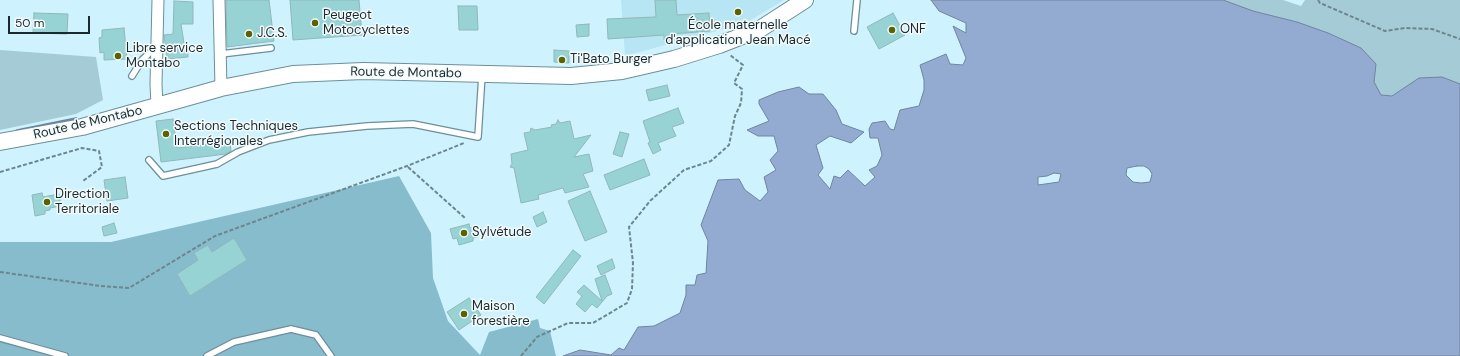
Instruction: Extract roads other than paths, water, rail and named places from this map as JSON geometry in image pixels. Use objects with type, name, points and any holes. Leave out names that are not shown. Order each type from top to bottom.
[{"type":"main road","name":"Route de Montabo","points":[[0,142],[82,127],[222,88],[294,74],[363,71],[571,76],[622,71],[674,60],[719,45],[760,29],[804,0]]},
{"type":"street","points":[[157,106],[158,0]]},
{"type":"street","points":[[219,0],[222,88]]},
{"type":"lane","points":[[854,31],[857,0]]},
{"type":"lane","points":[[132,76],[142,60],[157,46]]},
{"type":"lane","points":[[221,54],[271,48]]},
{"type":"lane","points":[[149,160],[162,176],[217,164],[238,152],[269,140],[308,132],[367,126],[413,124],[478,137],[482,74]]},
{"type":"lane","points":[[207,356],[234,342],[291,329],[316,335],[331,356]]},
{"type":"lane","points":[[0,338],[65,356]]},
{"type":"waterway","points":[[17,131],[76,119]]},
{"type":"place","name":"École maternelle d'application Jean Macé","points":[[738,12]]},
{"type":"place","name":"Peugeot Motocyclettes","points":[[315,23]]},
{"type":"place","name":"ONF","points":[[892,30]]},
{"type":"place","name":"J.C.S.","points":[[249,34]]},
{"type":"place","name":"Libre service Montabo","points":[[118,56]]},
{"type":"place","name":"Ti'Bato Burger","points":[[562,60]]},
{"type":"place","name":"Sections Techniques Interrégionales","points":[[166,134]]},
{"type":"place","name":"Direction Territoriale","points":[[47,202]]},
{"type":"place","name":"Sylvétude","points":[[464,233]]},
{"type":"place","name":"Maison forestière","points":[[464,314]]}]
